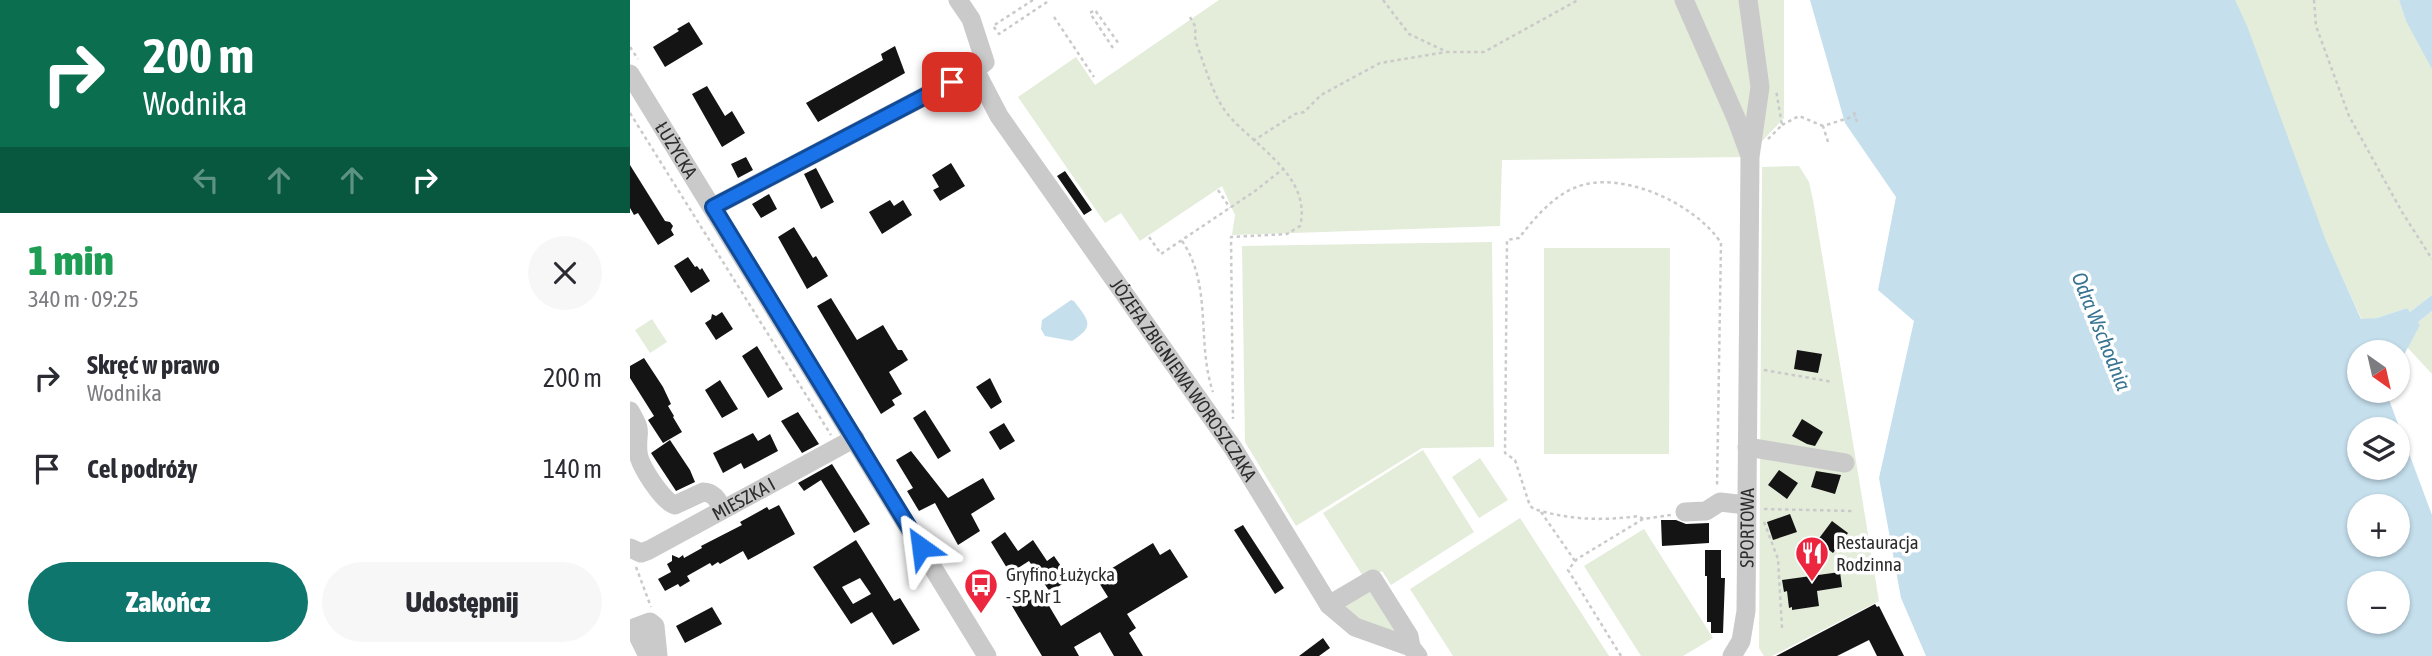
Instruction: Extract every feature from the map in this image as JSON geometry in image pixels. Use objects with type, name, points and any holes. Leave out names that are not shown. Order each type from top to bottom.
[{"type":"street","points":[[713,207],[975,71],[985,62],[971,19],[957,0]]},
{"type":"street","points":[[1684,0],[1736,118],[1750,157]]},
{"type":"street","points":[[1748,0],[1760,87],[1750,157]]},
{"type":"street","name":"JÓZEFA ZBIGNIEWA WOROSZCZAKA","points":[[975,71],[998,114],[1233,447],[1329,605],[1355,626],[1419,651]]},
{"type":"street","name":"ŁUŻYCKA","points":[[630,74],[713,207],[847,443],[987,656]]},
{"type":"street","name":"SPORTOWA","points":[[1732,656],[1741,641],[1746,611],[1750,157]]},
{"type":"street","points":[[630,411],[641,433],[638,454],[664,498],[675,505],[708,492],[723,509]]},
{"type":"street","name":"MIESZKA I","points":[[636,554],[649,550],[847,443]]},
{"type":"street","points":[[1747,447],[1845,463]]},
{"type":"street","points":[[1685,512],[1706,511],[1720,502],[1746,505]]},
{"type":"street","points":[[1329,605],[1373,579],[1419,651]]},
{"type":"street","points":[[648,656],[634,628],[652,623],[656,632],[658,656]]},
{"type":"path","points":[[1033,0],[993,26],[999,34],[1050,0]]},
{"type":"path","points":[[1383,0],[1409,34],[1447,52]]},
{"type":"path","points":[[1253,141],[1295,114],[1304,112],[1321,95],[1380,63],[1447,52],[1484,52],[1578,0]]},
{"type":"path","points":[[2314,0],[2320,37],[2349,116],[2402,212],[2432,259]]},
{"type":"path","points":[[1114,48],[1090,13],[1095,10],[1119,44]]},
{"type":"path","points":[[1190,17],[1196,27],[1194,36],[1219,102],[1230,118],[1283,169],[1299,192],[1303,208],[1300,226],[1287,234],[1231,237],[1233,447]]},
{"type":"path","points":[[1054,18],[1094,77]]},
{"type":"path","points":[[630,113],[847,443]]},
{"type":"path","points":[[1783,125],[1799,116],[1823,126],[1855,114],[1857,121]]},
{"type":"path","points":[[1823,126],[1828,142]]},
{"type":"path","points":[[1149,237],[1161,254],[1283,169]]},
{"type":"path","points":[[1643,519],[1639,516],[1583,519],[1541,511],[1530,506],[1515,460],[1506,453],[1507,240],[1519,239],[1531,223],[1558,198],[1574,188],[1594,182],[1637,186],[1662,194],[1714,231],[1721,243],[1717,504]]},
{"type":"path","points":[[1218,190],[1230,208]]},
{"type":"path","points":[[1182,241],[1199,274],[1207,373],[1216,398]]},
{"type":"path","points":[[1762,369],[1833,382]]},
{"type":"path","points":[[1782,628],[1778,559],[1764,522],[1764,508],[1852,512]]},
{"type":"path","points":[[1541,511],[1575,561]]},
{"type":"path","points":[[1621,656],[1568,570],[1575,561],[1643,519],[1685,512]]},
{"type":"path","points":[[636,554],[635,565],[654,615],[652,623]]},
{"type":"green space","points":[[1219,0],[1784,0],[1784,118],[1747,157],[1502,160],[1500,226],[1232,235],[1235,215],[1222,186],[1140,241],[1121,213],[1105,223],[1018,97],[1076,57],[1095,85]]},
{"type":"green space","points":[[2214,0],[2399,0],[2406,21],[2432,23],[2432,295],[2410,312],[2407,308],[2362,320]]},
{"type":"green space","points":[[1799,166],[1809,182],[1813,200],[1879,601],[1772,656],[1764,656],[1759,648],[1762,167]]},
{"type":"green space","points":[[1492,242],[1494,447],[1422,448],[1296,526],[1245,442],[1242,246]]},
{"type":"green space","points":[[1544,248],[1670,248],[1669,454],[1544,454]]},
{"type":"green space","points":[[2432,311],[2432,374],[2410,350],[2410,340],[2418,322]]},
{"type":"green space","points":[[652,319],[667,342],[650,353],[635,330]]},
{"type":"green space","points":[[1423,450],[1474,532],[1391,585],[1382,571],[1366,581],[1323,513]]},
{"type":"green space","points":[[1480,458],[1508,500],[1479,518],[1452,477]]},
{"type":"green space","points":[[1520,518],[1609,656],[1453,656],[1410,589]]},
{"type":"green space","points":[[1644,529],[1713,638],[1683,656],[1641,656],[1584,566]]},
{"type":"green space","points":[[1373,579],[1411,647],[1329,605]]},
{"type":"water","name":"Odra Wschodnia","points":[[1810,0],[2235,0],[2326,241],[2361,319],[2377,318],[2407,308],[2410,312],[2432,295],[2432,311],[2418,322],[2420,325],[2410,344],[2410,340],[2347,340],[2347,403],[2390,403],[2395,417],[2347,417],[2347,480],[2410,480],[2410,456],[2432,515],[2432,656],[1926,656],[1901,598],[1879,478],[1914,321],[1878,290],[1896,197],[1845,123]]},
{"type":"water","points":[[2399,0],[2432,0],[2432,69],[2406,21]]},
{"type":"water","points":[[1071,300],[1086,318],[1087,327],[1072,341],[1045,336],[1041,329],[1042,320]]},
{"type":"building","points":[[689,22],[703,44],[665,67],[653,47]]},
{"type":"building","points":[[895,46],[905,73],[818,122],[806,103],[883,60],[881,54]]},
{"type":"building","points":[[707,86],[725,116],[732,111],[745,133],[722,147],[692,94]]},
{"type":"building","points":[[746,157],[753,170],[738,178],[731,164]]},
{"type":"building","points":[[951,163],[965,186],[940,201],[933,190],[939,187],[932,175]]},
{"type":"building","points":[[630,165],[665,221],[673,226],[671,230],[674,235],[658,245],[638,213],[634,215],[630,208]]},
{"type":"building","points":[[816,168],[834,202],[821,209],[804,174]]},
{"type":"building","points":[[1065,171],[1092,210],[1084,215],[1057,176]]},
{"type":"building","points":[[769,194],[777,209],[761,218],[752,204]]},
{"type":"building","points":[[890,200],[894,206],[903,200],[912,215],[882,234],[869,212]]},
{"type":"building","points":[[794,227],[828,276],[807,289],[778,237]]},
{"type":"building","points":[[688,257],[695,267],[700,270],[702,268],[710,281],[691,293],[674,266]]},
{"type":"building","points":[[831,298],[857,340],[883,325],[898,350],[902,350],[908,360],[889,372],[902,394],[892,400],[895,405],[881,414],[817,306]]},
{"type":"building","points":[[722,312],[733,329],[716,340],[705,323],[711,319],[712,314],[716,316]]},
{"type":"building","points":[[757,346],[783,389],[768,398],[742,356]]},
{"type":"building","points":[[1797,350],[1822,354],[1818,373],[1794,369]]},
{"type":"building","points":[[644,358],[663,387],[671,404],[668,406],[682,432],[663,443],[648,420],[654,416],[630,378],[630,366]]},
{"type":"building","points":[[990,378],[1002,402],[991,409],[976,387]]},
{"type":"building","points":[[720,380],[738,409],[722,418],[705,390]]},
{"type":"building","points":[[925,410],[951,451],[938,459],[913,418]]},
{"type":"building","points":[[798,412],[819,444],[802,453],[781,421]]},
{"type":"building","points":[[1802,419],[1823,432],[1815,446],[1792,436]]},
{"type":"building","points":[[1004,423],[1015,441],[1000,450],[989,432]]},
{"type":"building","points":[[753,433],[758,441],[770,434],[778,451],[744,469],[741,463],[723,473],[713,453]]},
{"type":"building","points":[[670,440],[695,482],[676,491],[651,453]]},
{"type":"building","points":[[911,451],[948,498],[983,478],[995,499],[971,514],[980,531],[958,545],[935,503],[919,511],[907,491],[913,488],[896,460]]},
{"type":"building","points":[[832,464],[870,524],[854,533],[821,480],[804,491],[798,483]]},
{"type":"building","points":[[1779,470],[1798,483],[1787,499],[1768,485]]},
{"type":"building","points":[[1816,471],[1841,475],[1835,494],[1811,487]]},
{"type":"building","points":[[779,505],[795,534],[748,560],[743,551],[720,564],[718,562],[712,566],[710,563],[687,576],[690,581],[665,591],[658,579],[671,572],[667,564],[672,561],[672,555],[679,558],[683,555],[684,558],[742,525],[740,522],[767,507],[769,510]]},
{"type":"building","points":[[1790,514],[1797,532],[1773,540],[1767,522]]},
{"type":"building","points":[[1661,520],[1676,520],[1686,524],[1709,523],[1709,543],[1662,546]]},
{"type":"building","points":[[1832,521],[1848,533],[1833,553],[1817,541]]},
{"type":"building","points":[[1243,525],[1284,588],[1275,594],[1234,530]]},
{"type":"building","points":[[1005,532],[1018,551],[1033,540],[1047,561],[1054,556],[1070,579],[1050,592],[1029,561],[1010,573],[991,542]]},
{"type":"building","points":[[856,540],[894,601],[900,598],[920,630],[893,645],[872,612],[851,624],[813,567]],"holes":[[[860,578],[871,594],[853,604],[842,587]]]},
{"type":"building","points":[[1153,543],[1160,555],[1170,549],[1188,577],[1127,614],[1136,628],[1129,633],[1143,656],[1114,656],[1100,632],[1074,647],[1079,656],[1042,656],[1012,606],[1039,589],[1061,626],[1108,597],[1096,578]]},
{"type":"building","points":[[1705,550],[1721,550],[1721,578],[1725,578],[1723,633],[1711,633],[1711,622],[1707,622]]},
{"type":"building","points":[[1840,572],[1842,587],[1817,591],[1819,606],[1792,610],[1792,607],[1789,608],[1787,591],[1784,592],[1782,580]]},
{"type":"building","points":[[1875,604],[1879,606],[1904,656],[1877,656],[1869,640],[1837,656],[1776,656]]},
{"type":"building","points":[[712,607],[722,624],[685,643],[676,626]]},
{"type":"building","points":[[1323,638],[1330,648],[1319,656],[1299,656]]},
{"type":"place","name":"Restauracja Rodzinna","points":[[1812,583]]},
{"type":"place","name":"Gryfino Łużycka - SP Nr 1","points":[[981,615]]},
{"type":"route","points":[[921,547],[713,207],[952,82]]}]
